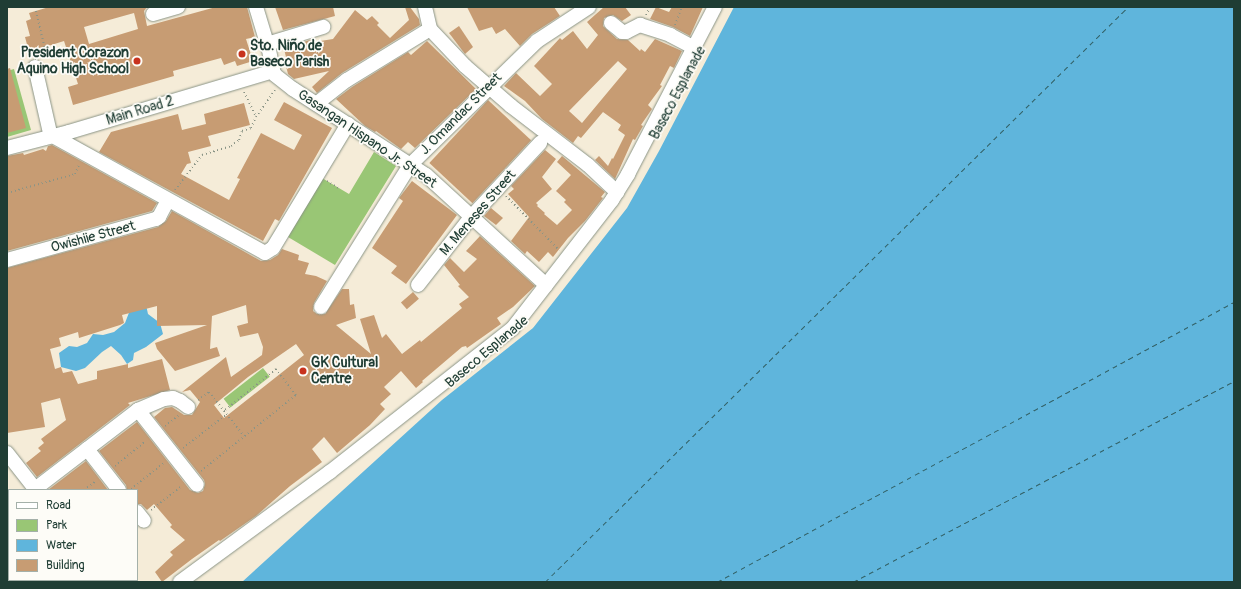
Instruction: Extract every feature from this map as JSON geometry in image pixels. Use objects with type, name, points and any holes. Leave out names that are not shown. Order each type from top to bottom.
[{"type":"street","points":[[153,14],[178,7]]},
{"type":"street","points":[[256,7],[277,76]]},
{"type":"street","points":[[425,7],[430,29],[465,66],[488,87],[588,165],[617,192]]},
{"type":"street","name":"J. Omandac Street","points":[[321,307],[410,165],[537,40],[589,7]]},
{"type":"street","points":[[180,582],[330,472],[512,329],[617,192],[634,164],[715,7]]},
{"type":"street","name":"Baseco Esplanade","points":[[193,582],[398,425],[522,326],[621,201],[724,7]]},
{"type":"street","points":[[611,23],[622,32],[626,32],[640,25],[670,35],[694,48]]},
{"type":"street","points":[[267,44],[323,27]]},
{"type":"street","points":[[316,104],[347,80],[430,29]]},
{"type":"street","points":[[35,67],[50,133],[53,136],[265,253],[269,252],[348,124]]},
{"type":"street","name":"Gasangan Hispano Jr. Street","points":[[277,76],[316,104],[426,175],[546,285]]},
{"type":"street","name":"Main Road 2","points":[[7,148],[69,132],[238,80],[277,76]]},
{"type":"street","name":"M. Meneses Street","points":[[418,285],[472,216],[540,143]]},
{"type":"street","name":"Owishiie Street","points":[[7,260],[156,220],[168,200]]},
{"type":"street","points":[[7,453],[35,489],[138,410],[164,399],[173,398],[188,407]]},
{"type":"street","points":[[138,410],[195,481]]},
{"type":"street","points":[[87,449],[118,489]]},
{"type":"path","points":[[35,7],[45,49]]},
{"type":"path","points":[[670,35],[682,7]]},
{"type":"path","points":[[168,200],[202,155],[231,146],[239,140],[242,131],[251,128],[277,76]]},
{"type":"path","points":[[238,80],[256,117]]},
{"type":"path","points":[[7,193],[75,174],[84,154]]},
{"type":"path","points":[[498,188],[565,257],[568,257]]},
{"type":"path","points":[[141,517],[195,481],[244,436],[296,396],[276,369],[224,411]]},
{"type":"path","points":[[210,392],[244,436]]},
{"type":"green space","points":[[14,69],[31,130],[7,137],[7,71]]},
{"type":"green space","points":[[374,152],[396,166],[335,265],[288,237],[322,178],[349,194]]},
{"type":"green space","points":[[263,368],[270,377],[230,407],[224,399]]},
{"type":"water","points":[[734,7],[1234,7],[1234,582],[242,582],[442,400],[533,328],[627,208],[659,151]]},
{"type":"water","points":[[146,305],[148,314],[160,323],[163,334],[146,347],[134,353],[133,360],[127,364],[121,355],[111,346],[102,352],[85,368],[76,371],[61,367],[59,353],[69,346],[77,347],[87,343],[93,334],[103,335],[114,332],[125,323],[130,310]]},
{"type":"building","name":"President Corazon Aquino High School","points":[[49,7],[147,7],[144,11],[147,26],[216,7],[247,7],[255,37],[246,39],[253,61],[237,66],[235,61],[224,65],[221,58],[173,71],[174,76],[73,105],[68,87],[78,84],[64,41],[29,52],[25,37],[30,36],[26,21],[31,19],[29,13]],"holes":[[[134,13],[138,29],[89,44],[84,27]]]},
{"type":"building","points":[[275,7],[333,7],[335,16],[283,30]]},
{"type":"building","points":[[405,7],[410,7],[419,19],[420,25],[342,73],[317,93],[312,87],[329,71],[294,79],[288,74],[286,66],[288,65],[284,49],[298,46],[297,44],[313,39],[314,42],[333,39],[355,10],[367,20],[372,16],[379,23],[377,25],[390,38],[409,20]]},
{"type":"building","points":[[467,7],[554,7],[560,16],[532,34],[520,46],[505,29],[496,34],[492,27],[479,31]]},
{"type":"building","points":[[604,7],[625,7],[631,15],[622,21],[613,15],[604,18],[603,26],[617,39],[628,40],[640,51],[641,49],[645,52],[655,39],[682,51],[674,68],[670,66],[660,85],[662,86],[648,105],[652,109],[641,125],[643,126],[635,140],[633,139],[615,179],[595,160],[599,156],[608,166],[625,135],[618,130],[621,125],[603,112],[581,138],[578,136],[573,143],[542,119],[525,101],[504,86],[516,73],[540,96],[552,84],[534,66],[560,38],[562,40],[573,31],[587,49],[598,35],[587,22]],"holes":[[[618,61],[627,69],[582,123],[569,111]]]},
{"type":"building","points":[[656,7],[669,12],[672,7],[703,7],[690,36],[673,27],[650,19]]},
{"type":"building","points":[[459,26],[473,47],[465,54],[449,33]]},
{"type":"building","points":[[427,41],[476,89],[415,148],[408,142],[401,149],[376,131],[375,132],[365,126],[336,99],[352,87],[408,52],[411,55]]},
{"type":"building","points":[[10,68],[26,128],[7,133],[7,69]]},
{"type":"building","points":[[488,100],[531,140],[472,203],[429,163]]},
{"type":"building","points":[[284,102],[332,128],[279,221],[275,219],[263,241],[99,152],[111,132],[178,114],[182,130],[206,124],[204,114],[244,103],[250,125],[208,136],[211,146],[188,152],[191,163],[187,164],[181,174],[229,200],[240,179],[237,178],[261,133],[294,150],[302,135],[274,120]]},
{"type":"building","points":[[52,145],[157,203],[152,211],[7,251],[7,156],[23,153],[24,155],[43,149],[46,151],[48,146]]},
{"type":"building","points":[[545,150],[556,159],[542,177],[552,189],[536,203],[538,205],[537,206],[545,213],[544,214],[557,225],[572,210],[564,202],[566,200],[556,191],[571,175],[557,162],[562,156],[605,192],[601,197],[603,198],[585,221],[568,238],[553,257],[548,252],[539,262],[527,251],[525,254],[511,241],[529,217],[508,194],[514,189],[511,186]]},
{"type":"building","points":[[412,181],[457,215],[406,284],[391,273],[397,266],[372,248],[403,201],[399,198]]},
{"type":"building","points":[[491,208],[503,218],[496,225],[484,216]]},
{"type":"building","points":[[172,211],[261,261],[270,260],[278,255],[282,249],[299,255],[298,260],[309,263],[305,274],[316,276],[327,281],[314,303],[313,311],[317,314],[325,314],[342,289],[349,289],[350,305],[354,304],[356,318],[336,325],[371,354],[360,319],[374,315],[382,338],[386,334],[402,354],[420,340],[421,342],[462,308],[459,304],[469,297],[458,286],[460,285],[444,265],[450,258],[464,272],[477,259],[466,251],[480,236],[535,286],[513,307],[497,318],[501,324],[467,348],[466,346],[462,347],[422,381],[423,382],[416,388],[401,371],[384,387],[391,394],[380,404],[385,409],[370,425],[337,453],[324,437],[312,449],[322,462],[290,486],[256,516],[220,541],[219,540],[162,582],[155,572],[173,555],[170,552],[185,540],[170,527],[172,525],[154,504],[147,510],[141,504],[138,504],[138,489],[127,489],[126,485],[99,451],[137,422],[190,490],[198,493],[203,491],[205,484],[204,480],[154,417],[165,408],[172,407],[184,415],[192,415],[200,402],[190,390],[182,392],[226,357],[231,377],[262,355],[263,347],[258,333],[240,337],[237,326],[248,323],[246,305],[212,316],[210,349],[217,347],[220,356],[175,371],[157,349],[155,343],[207,325],[157,326],[157,306],[122,315],[124,323],[120,325],[79,338],[78,332],[59,338],[61,346],[50,349],[55,369],[61,367],[63,373],[72,371],[78,384],[97,379],[97,371],[128,364],[128,368],[162,359],[170,390],[128,403],[130,405],[37,477],[26,463],[41,451],[38,448],[44,443],[41,439],[66,420],[60,398],[41,403],[45,427],[7,433],[7,268],[158,227],[166,221]],"holes":[[[296,344],[304,355],[224,418],[214,405],[248,377]]]},
{"type":"building","points":[[413,292],[419,299],[407,309],[401,302]]},
{"type":"building","points":[[86,461],[107,489],[49,489]]},
{"type":"ferry route","points":[[545,582],[1128,7]]},
{"type":"ferry route","points":[[717,582],[1234,302]]},
{"type":"ferry route","points":[[853,582],[1234,381]]},
{"type":"place","name":"Sto. Niño de Baseco Parish","points":[[242,54]]},
{"type":"place","name":"President Corazon Aquino High School","points":[[137,61]]},
{"type":"place","name":"GK Cultural Centre","points":[[303,371]]}]
